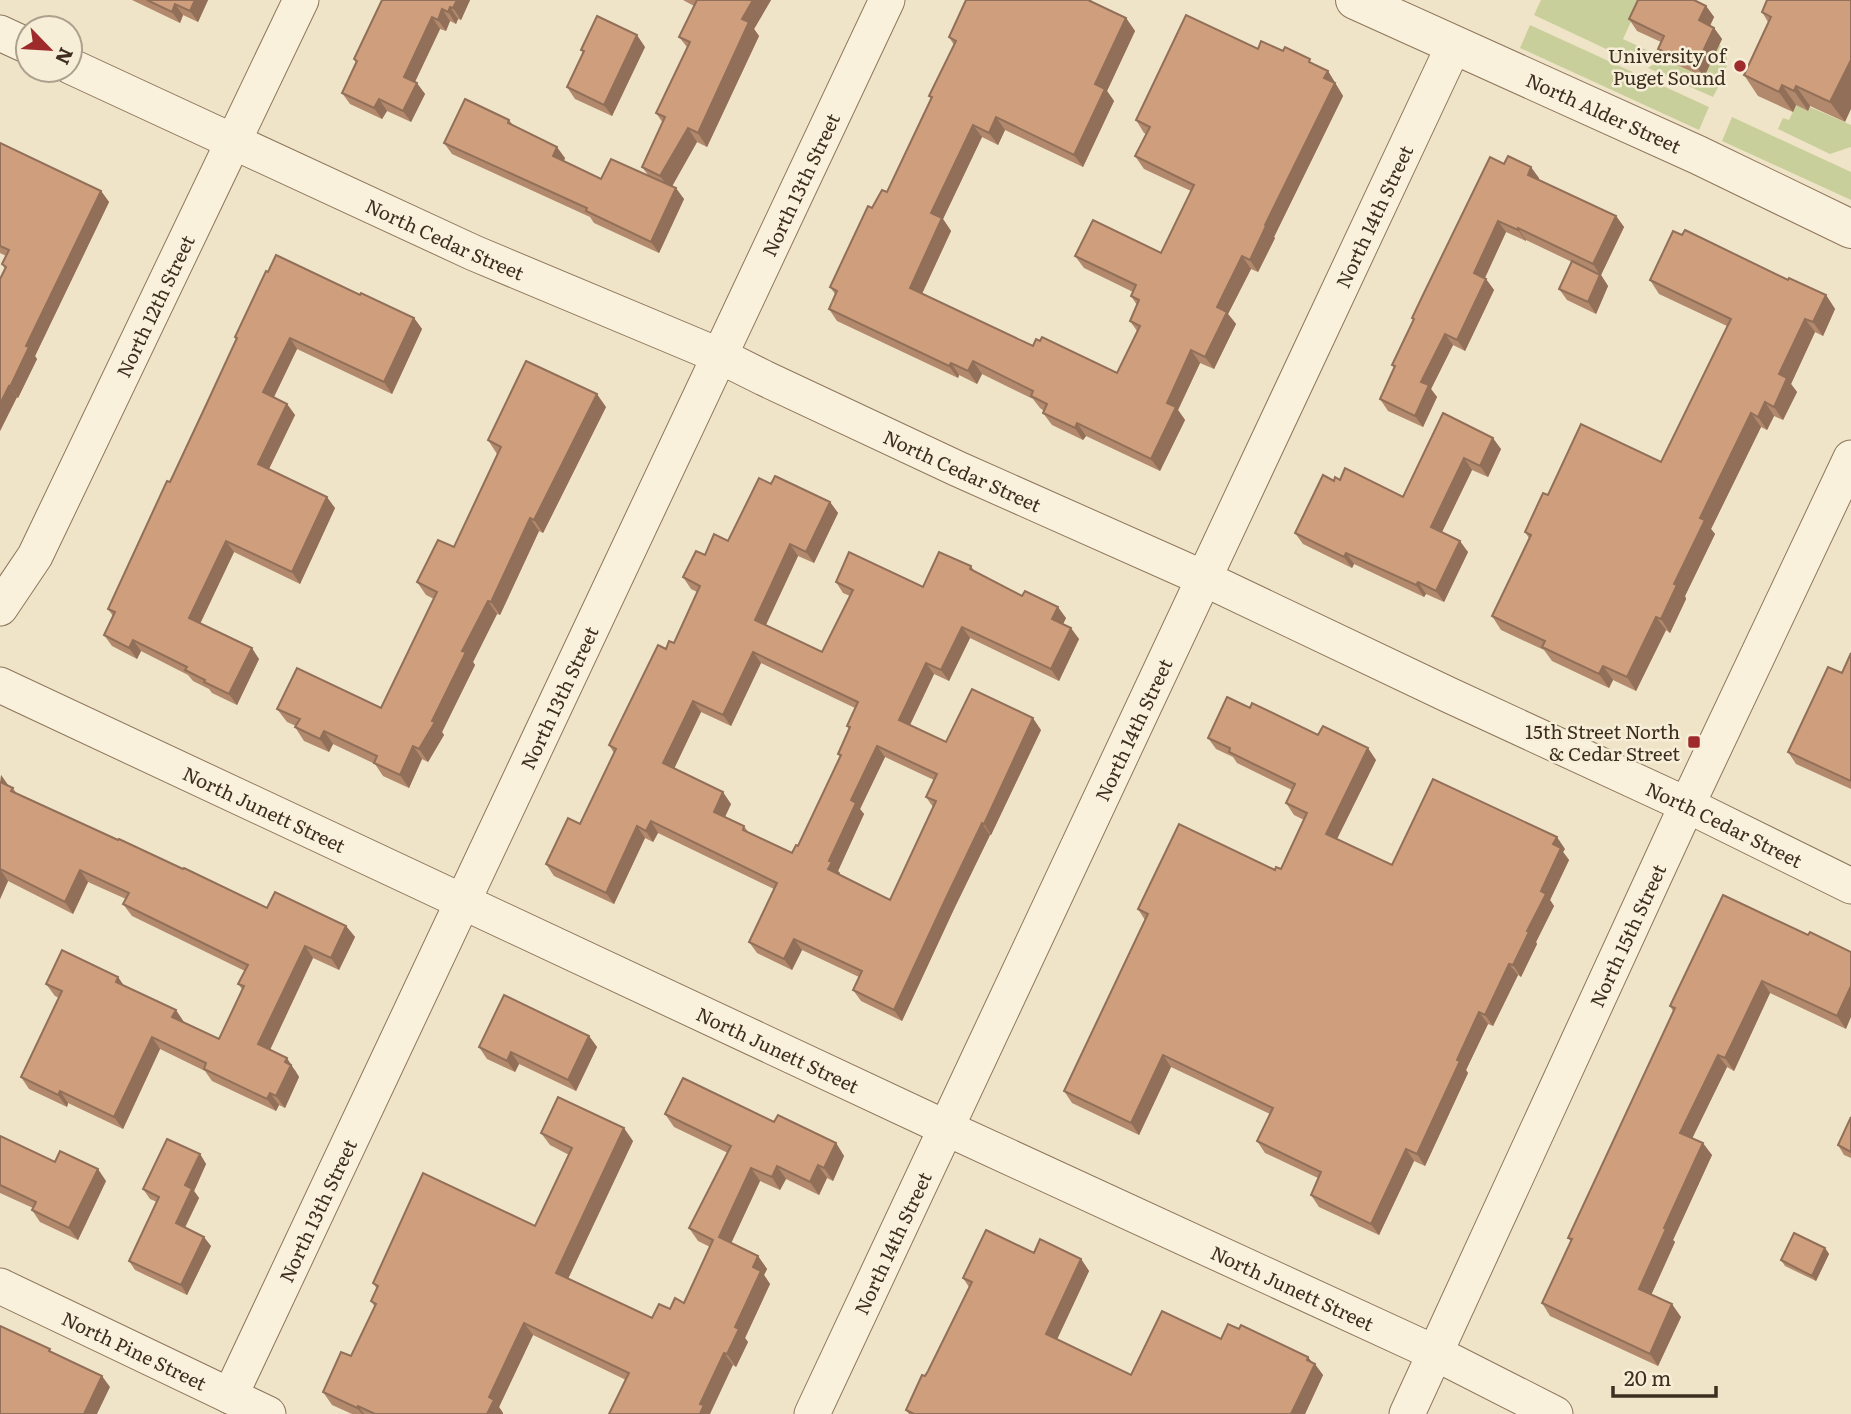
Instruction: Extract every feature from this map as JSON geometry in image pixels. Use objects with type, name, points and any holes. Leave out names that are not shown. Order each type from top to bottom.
[{"type":"street","name":"North 12th Street","points":[[0,608],[35,556],[300,0]]},
{"type":"street","name":"North 13th Street","points":[[230,1396],[887,0]]},
{"type":"street","name":"North Alder Street","points":[[1355,0],[1698,156],[1851,229]]},
{"type":"street","name":"North 14th Street","points":[[811,1414],[1454,45]]},
{"type":"street","name":"North Cedar Street","points":[[84,72],[474,253],[720,356],[958,469],[1203,578],[1687,805],[1851,886]]},
{"type":"street","name":"North 15th Street","points":[[1406,1414],[1687,805],[1851,458]]},
{"type":"street","name":"North Junett Street","points":[[0,685],[946,1128],[1435,1353],[1555,1414]]},
{"type":"street","name":"North Pine Street","points":[[0,1286],[268,1414]]},
{"type":"green space","points":[[1541,0],[1641,0],[1623,39],[1653,53],[1653,57],[1640,65],[1534,15]]},
{"type":"green space","points":[[1530,25],[1709,107],[1699,130],[1520,48]]},
{"type":"green space","points":[[1719,45],[1724,50],[1727,63],[1713,97],[1648,68],[1654,64],[1668,63],[1704,77]]},
{"type":"green space","points":[[1796,105],[1808,111],[1810,107],[1851,125],[1851,147],[1830,154],[1778,129],[1783,118],[1789,120]]},
{"type":"green space","points":[[1732,117],[1851,172],[1851,200],[1722,141]]},
{"type":"building","points":[[147,0],[195,0],[190,11],[175,4],[172,12]]},
{"type":"building","points":[[382,0],[457,0],[448,12],[442,9],[438,20],[432,17],[404,77],[417,83],[403,111],[379,99],[374,108],[342,93],[357,61],[354,59]]},
{"type":"building","points":[[697,0],[753,0],[742,19],[749,22],[698,133],[688,128],[660,176],[642,167],[665,117],[656,113],[690,42],[679,37]]},
{"type":"building","points":[[966,0],[1088,0],[1126,18],[1095,84],[1105,89],[1074,155],[996,117],[989,133],[973,125],[931,213],[942,218],[910,288],[1033,346],[1036,339],[1040,341],[1042,337],[1117,373],[1140,326],[1130,321],[1139,300],[1131,296],[1136,285],[1075,256],[1093,220],[1161,253],[1194,185],[1135,156],[1150,127],[1136,120],[1186,15],[1258,49],[1261,41],[1283,51],[1285,47],[1328,71],[1324,78],[1335,83],[1250,260],[1242,256],[1217,307],[1227,312],[1205,357],[1191,350],[1167,403],[1176,407],[1151,459],[1077,423],[1075,428],[1043,413],[1047,404],[1031,396],[1033,391],[973,361],[968,371],[951,363],[949,366],[829,309],[837,291],[830,287],[868,206],[872,208],[882,190],[887,192],[932,97],[929,96],[956,41],[949,37]]},
{"type":"building","points":[[1638,0],[1694,0],[1706,6],[1699,20],[1714,28],[1696,66],[1658,49],[1664,36],[1629,19]]},
{"type":"building","points":[[1767,0],[1851,0],[1851,60],[1830,102],[1796,86],[1794,91],[1782,85],[1779,92],[1744,75],[1771,17],[1762,12]]},
{"type":"building","points":[[597,16],[637,35],[604,105],[567,87]]},
{"type":"building","points":[[465,99],[557,147],[553,156],[601,179],[611,159],[676,188],[651,242],[586,211],[587,208],[444,143]]},
{"type":"building","points":[[0,143],[101,191],[0,404],[0,279],[6,267],[2,264],[9,250],[0,246]]},
{"type":"building","points":[[1508,156],[1531,167],[1528,175],[1616,216],[1593,264],[1498,221],[1474,273],[1486,279],[1457,340],[1445,334],[1421,382],[1429,385],[1415,416],[1380,399],[1395,366],[1392,365],[1490,157],[1504,164]]},
{"type":"building","points":[[1685,230],[1788,280],[1789,278],[1826,295],[1813,322],[1805,319],[1779,374],[1787,378],[1774,407],[1765,402],[1758,417],[1751,413],[1700,518],[1705,520],[1674,584],[1677,585],[1661,619],[1656,617],[1627,677],[1603,666],[1599,674],[1542,647],[1545,641],[1492,616],[1531,535],[1525,532],[1543,493],[1548,495],[1581,424],[1661,462],[1731,319],[1650,280],[1673,231],[1682,235]]},
{"type":"building","points":[[276,255],[414,318],[384,382],[290,338],[263,392],[287,404],[258,464],[327,497],[292,572],[226,541],[189,618],[252,648],[229,694],[185,670],[187,667],[133,640],[129,648],[104,635],[115,612],[108,609],[167,481],[170,482],[207,403],[266,271],[268,272]]},
{"type":"building","points":[[1572,261],[1600,275],[1588,302],[1559,289]]},
{"type":"building","points":[[526,361],[597,394],[534,520],[530,518],[491,602],[488,601],[462,651],[466,652],[432,721],[435,722],[419,749],[413,746],[400,775],[374,763],[377,756],[324,731],[320,739],[295,727],[300,719],[277,709],[297,668],[381,708],[437,592],[417,582],[438,540],[454,547],[501,447],[488,440]]},
{"type":"building","points":[[1443,413],[1493,438],[1480,466],[1464,458],[1431,527],[1460,541],[1436,591],[1418,582],[1416,585],[1346,553],[1344,557],[1295,533],[1323,475],[1334,481],[1335,477],[1340,480],[1345,468],[1403,497]]},
{"type":"building","points":[[775,476],[830,502],[806,552],[790,544],[755,620],[822,652],[853,590],[836,582],[849,552],[923,587],[939,552],[971,566],[970,569],[1022,596],[1025,591],[1058,607],[1052,619],[1071,628],[1051,669],[962,627],[941,670],[926,663],[899,720],[946,742],[972,689],[1033,718],[894,1010],[853,990],[862,971],[794,939],[784,959],[749,942],[777,883],[651,821],[646,831],[637,826],[606,893],[546,864],[568,818],[580,824],[616,749],[609,745],[658,645],[666,649],[669,641],[674,643],[700,586],[683,577],[696,551],[705,555],[714,534],[728,541],[759,478],[771,484]],"holes":[[[753,652],[858,702],[838,754],[841,755],[798,846],[796,845],[792,853],[743,830],[744,826],[714,812],[723,792],[663,763],[693,701],[723,715]],[[877,746],[937,774],[926,797],[936,801],[890,900],[828,869],[832,862],[829,861],[856,803],[851,800]]]},
{"type":"building","points":[[1851,653],[1851,781],[1788,752],[1828,667],[1842,673]]},
{"type":"building","points":[[1227,697],[1250,708],[1252,703],[1318,735],[1323,726],[1368,748],[1326,834],[1392,865],[1433,779],[1557,837],[1553,844],[1561,848],[1541,891],[1546,894],[1513,965],[1509,964],[1485,1015],[1479,1012],[1457,1060],[1460,1061],[1417,1154],[1406,1149],[1371,1224],[1311,1195],[1321,1172],[1257,1141],[1273,1108],[1163,1055],[1131,1123],[1064,1091],[1148,914],[1138,909],[1179,824],[1275,870],[1276,867],[1281,869],[1307,813],[1286,803],[1295,784],[1229,752],[1230,748],[1208,738]]},
{"type":"building","points":[[0,782],[13,788],[11,791],[267,908],[275,892],[346,926],[331,958],[305,946],[258,1044],[287,1058],[285,1062],[291,1065],[276,1096],[270,1093],[267,1099],[204,1069],[206,1063],[152,1037],[114,1117],[60,1091],[58,1095],[21,1077],[62,991],[46,984],[62,950],[118,977],[116,982],[176,1010],[172,1017],[219,1039],[244,986],[238,984],[248,965],[123,904],[129,893],[80,870],[65,902],[0,869]]},
{"type":"building","points":[[1723,895],[1851,952],[1851,986],[1837,1016],[1762,981],[1725,1058],[1718,1055],[1680,1133],[1703,1143],[1639,1289],[1672,1304],[1650,1354],[1542,1303],[1572,1239],[1568,1238],[1675,1008],[1670,1006]]},
{"type":"building","points":[[504,995],[589,1036],[568,1080],[511,1052],[507,1061],[479,1047]]},
{"type":"building","points":[[683,1078],[774,1122],[778,1115],[836,1143],[824,1168],[818,1165],[810,1182],[777,1166],[772,1177],[751,1168],[719,1237],[758,1256],[753,1267],[761,1271],[735,1327],[739,1329],[727,1354],[724,1353],[700,1404],[704,1405],[700,1414],[609,1414],[629,1373],[524,1323],[489,1397],[494,1400],[487,1414],[375,1414],[323,1392],[341,1352],[351,1356],[376,1304],[371,1301],[378,1286],[373,1283],[423,1173],[535,1226],[572,1148],[541,1133],[558,1097],[624,1128],[556,1273],[652,1318],[659,1304],[670,1309],[675,1298],[684,1303],[713,1240],[689,1228],[731,1146],[665,1114]]},
{"type":"building","points":[[1851,1117],[1851,1152],[1838,1145]]},
{"type":"building","points":[[0,1136],[55,1162],[60,1151],[98,1169],[69,1228],[32,1210],[36,1202],[0,1185]]},
{"type":"building","points":[[167,1139],[200,1154],[185,1185],[192,1189],[176,1223],[204,1237],[181,1285],[129,1261],[159,1197],[143,1189]]},
{"type":"building","points":[[986,1230],[1034,1253],[1040,1239],[1081,1259],[1046,1334],[1131,1375],[1162,1311],[1221,1339],[1228,1324],[1239,1329],[1241,1325],[1308,1357],[1307,1360],[1315,1364],[1291,1414],[914,1414],[906,1410],[972,1282],[963,1278]]},
{"type":"building","points":[[1794,1233],[1825,1248],[1812,1276],[1781,1260]]},
{"type":"building","points":[[0,1326],[102,1376],[84,1414],[0,1414]]},
{"type":"place","name":"University of Puget Sound","points":[[1740,66]]},
{"type":"place","name":"15th Street North & Cedar Street","points":[[1694,742]]}]
